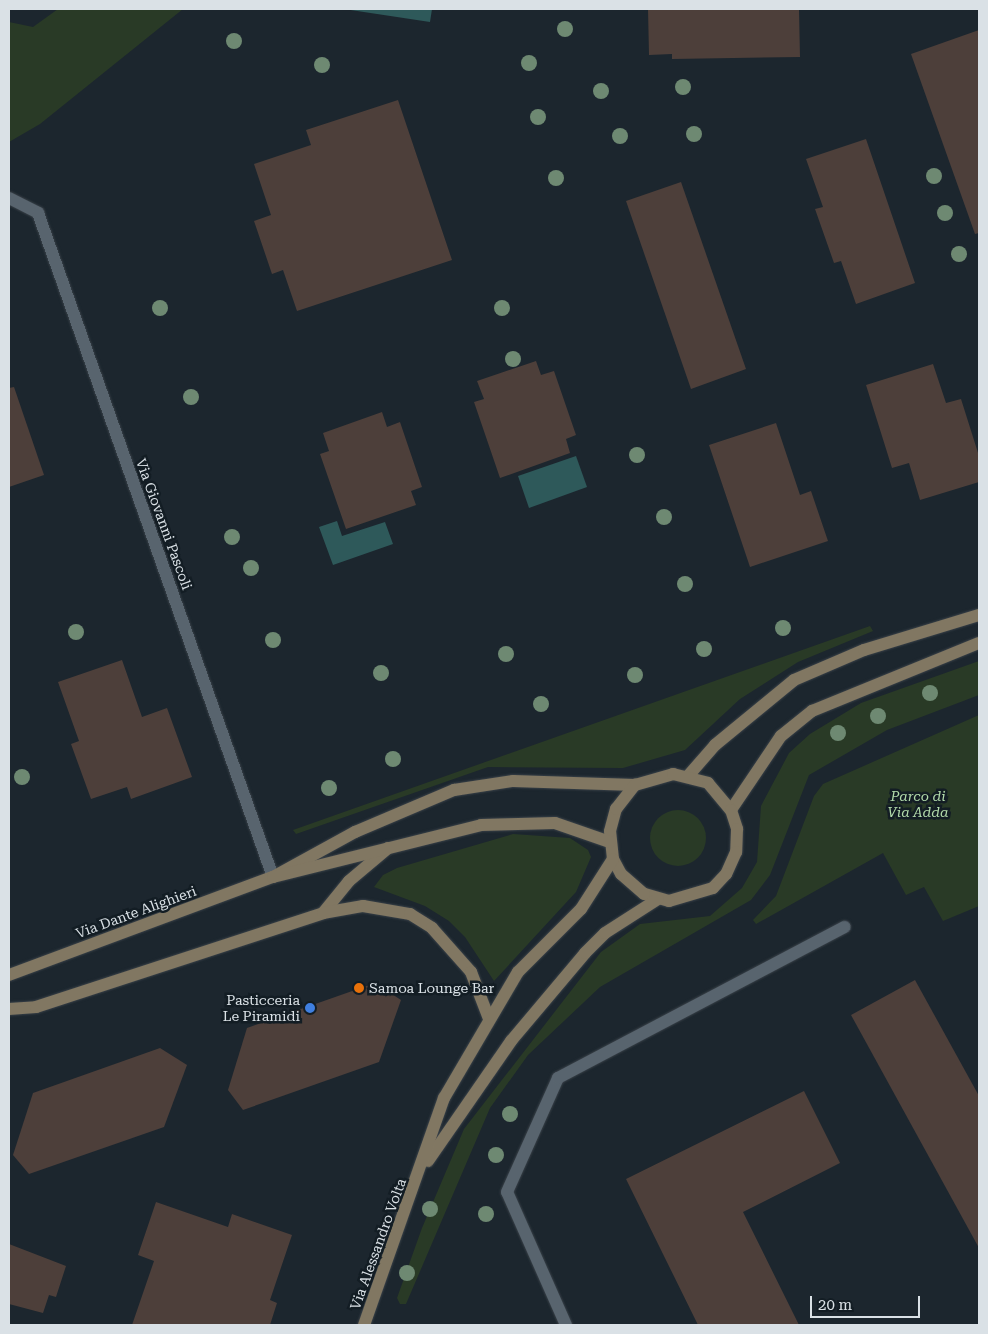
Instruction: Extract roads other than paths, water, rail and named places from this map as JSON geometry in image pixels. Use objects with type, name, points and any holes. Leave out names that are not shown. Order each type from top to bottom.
[{"type":"main road","points":[[688,776],[714,745],[794,680],[864,650],[979,616]]},
{"type":"main road","points":[[731,810],[781,736],[812,711],[979,643]]},
{"type":"main road","points":[[273,877],[355,832],[454,790],[513,781],[635,785],[657,776],[688,776],[708,784],[731,810],[737,840],[726,874],[702,894],[681,901],[658,899],[632,886],[613,860],[610,842],[616,809],[635,785]]},
{"type":"main road","points":[[273,877],[392,845],[520,820],[573,826],[610,842]]},
{"type":"main road","points":[[323,913],[349,881],[392,845]]},
{"type":"main road","points":[[420,1173],[444,1098],[489,1019],[518,972],[581,909],[613,860]]},
{"type":"main road","name":"Via Dante Alighieri","points":[[9,975],[273,877]]},
{"type":"main road","points":[[420,1173],[511,1041],[562,980],[605,933],[658,899]]},
{"type":"main road","points":[[9,1009],[36,1007],[323,913],[364,906],[410,914],[432,928],[471,972],[489,1019]]},
{"type":"main road","name":"Via Alessandro Volta","points":[[366,1325],[420,1173]]},
{"type":"street","name":"Via Giovanni Pascoli","points":[[9,198],[38,213],[273,877]]},
{"type":"street","points":[[566,1325],[507,1192],[558,1078],[845,927]]},
{"type":"place","name":"Samoa Lounge Bar","points":[[359,988]]},
{"type":"place","name":"Pasticceria Le Piramidi","points":[[310,1008]]},
{"type":"park label","name":"Parco di Via Adda","points":[[918,804]]}]
